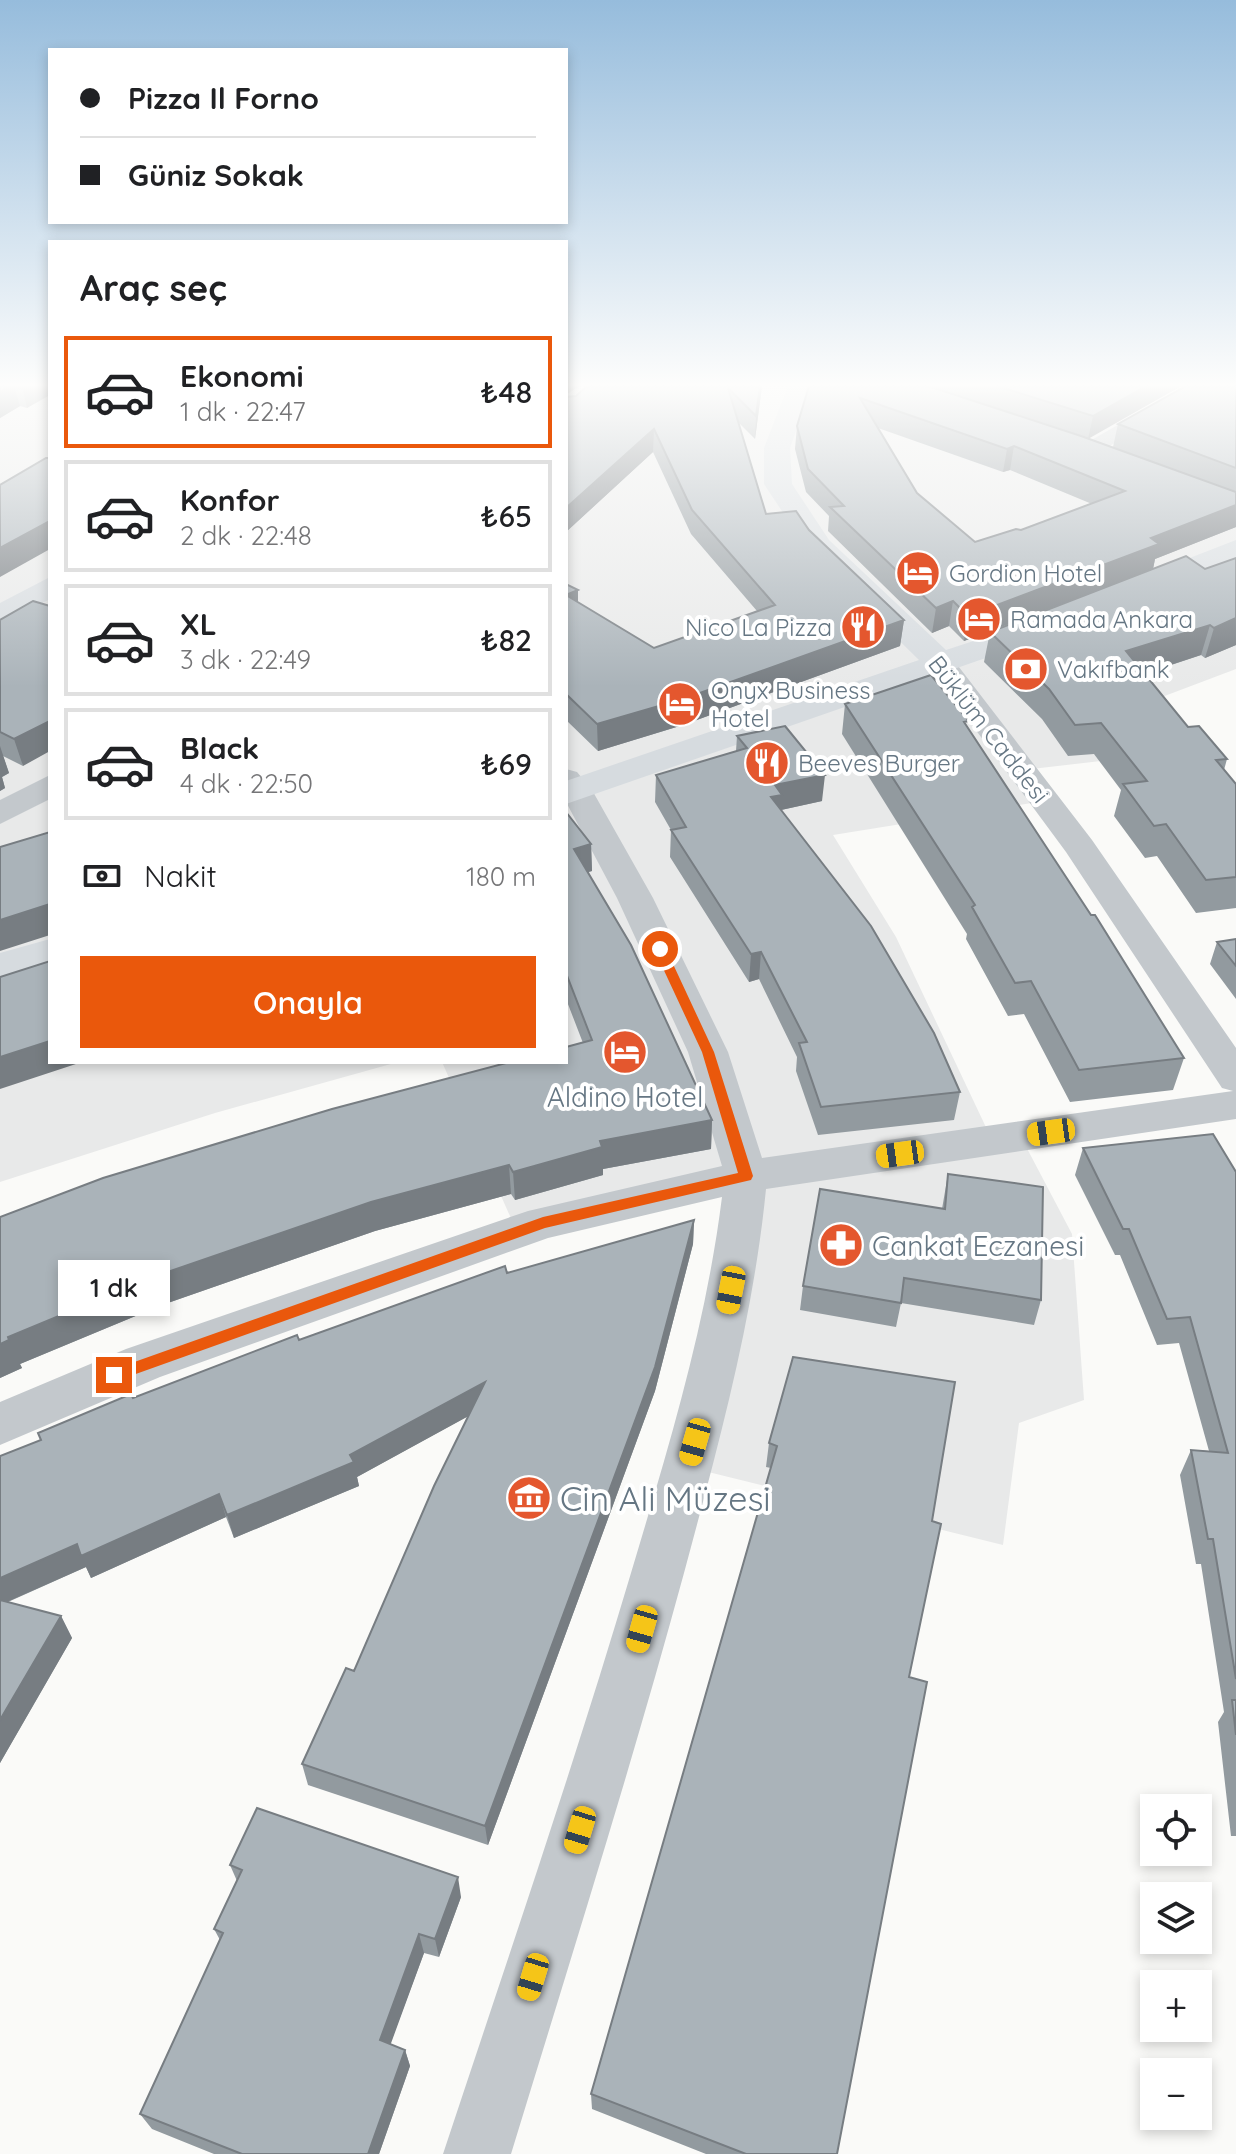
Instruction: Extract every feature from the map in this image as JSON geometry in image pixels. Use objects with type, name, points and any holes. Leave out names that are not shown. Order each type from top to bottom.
[{"type":"main road","name":"Büklüm Caddesi","points":[[780,487],[819,546],[942,664]]},
{"type":"main road","points":[[1120,596],[1236,549]]},
{"type":"main road","points":[[0,616],[48,587]]},
{"type":"main road","points":[[569,787],[942,664],[1076,614]]},
{"type":"main road","points":[[0,967],[48,953]]},
{"type":"street","name":"Büklüm Caddesi","points":[[942,664],[1080,847],[1236,1078]]},
{"type":"street","points":[[0,814],[48,786]]},
{"type":"street","points":[[477,2154],[626,1683],[709,1392],[736,1264],[746,1176],[708,1052],[635,898],[569,787]]},
{"type":"street","points":[[0,1424],[143,1363],[543,1223],[746,1176],[1236,1105]]},
{"type":"shaded area","points":[[0,487],[48,487],[48,1064],[391,1064],[215,1113],[0,1182]]},
{"type":"shaded area","points":[[568,487],[1236,487],[1236,669],[1154,700],[1196,750],[1023,770],[1044,801],[833,835],[896,937],[992,1140],[1021,1137],[1072,1234],[1084,1400],[1019,1423],[1003,1545],[688,1467],[746,1177],[517,1232],[443,1064],[568,1064]]},
{"type":"building","points":[[0,487],[48,487],[48,522],[0,548]]},
{"type":"building","points":[[568,487],[590,487],[568,506]]},
{"type":"building","points":[[681,487],[758,487],[766,514],[796,511],[809,530],[904,620],[683,699],[597,724],[568,696],[568,596],[654,648],[775,605],[692,510]]},
{"type":"building","points":[[825,487],[913,487],[975,542],[1021,530],[1125,491],[1114,487],[1221,487],[1236,492],[1236,505],[1151,538],[1159,544],[968,616],[953,601],[936,608],[830,507],[844,506]]},
{"type":"building","points":[[1186,556],[1205,569],[1236,558],[1236,618],[1214,628],[1210,625],[1126,651],[1188,727],[1199,726],[1227,759],[1216,760],[1236,784],[1236,877],[1206,880],[1166,824],[1154,826],[1123,784],[1147,781],[1101,723],[1075,725],[1049,689],[990,632]]},
{"type":"building","points":[[568,585],[578,590],[568,594]]},
{"type":"building","points":[[33,601],[48,605],[48,722],[14,739],[0,732],[0,620]]},
{"type":"building","points":[[931,675],[969,721],[964,722],[1091,915],[1095,915],[1184,1058],[1079,1070],[1031,981],[1015,983],[972,907],[975,905],[845,704]]},
{"type":"building","points":[[785,726],[825,775],[775,785],[782,795],[771,797],[871,926],[934,1033],[960,1092],[821,1107],[799,1043],[807,1042],[761,952],[751,954],[671,830],[686,827],[656,775],[747,748],[737,736]]},
{"type":"building","points":[[568,815],[591,844],[574,849],[631,945],[712,1120],[600,1141],[602,1147],[513,1172],[509,1165],[371,1202],[153,1277],[8,1337],[9,1340],[0,1344],[0,1217],[103,1178],[332,1109],[502,1064],[568,1064],[568,1046],[592,1040],[568,978]]},
{"type":"building","points":[[48,833],[48,905],[0,920],[0,847]]},
{"type":"building","points":[[1236,939],[1236,966],[1217,942]]},
{"type":"building","points":[[48,962],[48,1042],[0,1057],[0,977]]},
{"type":"building","points":[[1213,1134],[1236,1172],[1236,1679],[1213,1539],[1208,1539],[1191,1450],[1228,1453],[1190,1317],[1167,1319],[1129,1229],[1123,1229],[1083,1148]]},
{"type":"building","points":[[948,1174],[1043,1187],[1041,1300],[904,1278],[901,1303],[803,1286],[820,1189],[945,1209]]},
{"type":"building","points":[[694,1220],[655,1367],[485,1826],[302,1764],[346,1668],[354,1671],[434,1486],[485,1382],[350,1455],[354,1462],[227,1515],[219,1494],[81,1556],[77,1544],[0,1578],[0,1456],[41,1440],[38,1433],[131,1394],[133,1398],[297,1335],[299,1340],[505,1266],[507,1273]]},
{"type":"building","points":[[793,1357],[955,1382],[932,1521],[941,1524],[909,1677],[927,1682],[837,2154],[746,2154],[591,2094],[777,1446],[769,1443]]},
{"type":"building","points":[[0,1600],[61,1616],[0,1720]]},
{"type":"building","points":[[1232,1700],[1236,1700],[1236,1735]]},
{"type":"building","points":[[257,1808],[458,1877],[435,1939],[419,1934],[380,2040],[405,2050],[368,2154],[242,2154],[140,2114],[223,1933],[214,1929],[242,1870],[230,1865]]},
{"type":"place","name":"Gordion Hotel","points":[[918,573]]},
{"type":"place","name":"Ramada Ankara","points":[[979,619]]},
{"type":"place","name":"Nico La Pizza","points":[[863,627]]},
{"type":"place","name":"Vakıfbank","points":[[1026,669]]},
{"type":"place","name":"Onyx Business Hotel","points":[[680,704]]},
{"type":"place","name":"Beeves Burger","points":[[767,763]]},
{"type":"place","name":"Aldino Hotel","points":[[625,1052]]},
{"type":"place","name":"Cankat Eczanesi","points":[[841,1245]]},
{"type":"place","name":"Cin Ali Müzesi","points":[[529,1498]]},
{"type":"route","points":[[114,1375],[543,1223],[746,1176],[708,1052],[660,949]]}]
